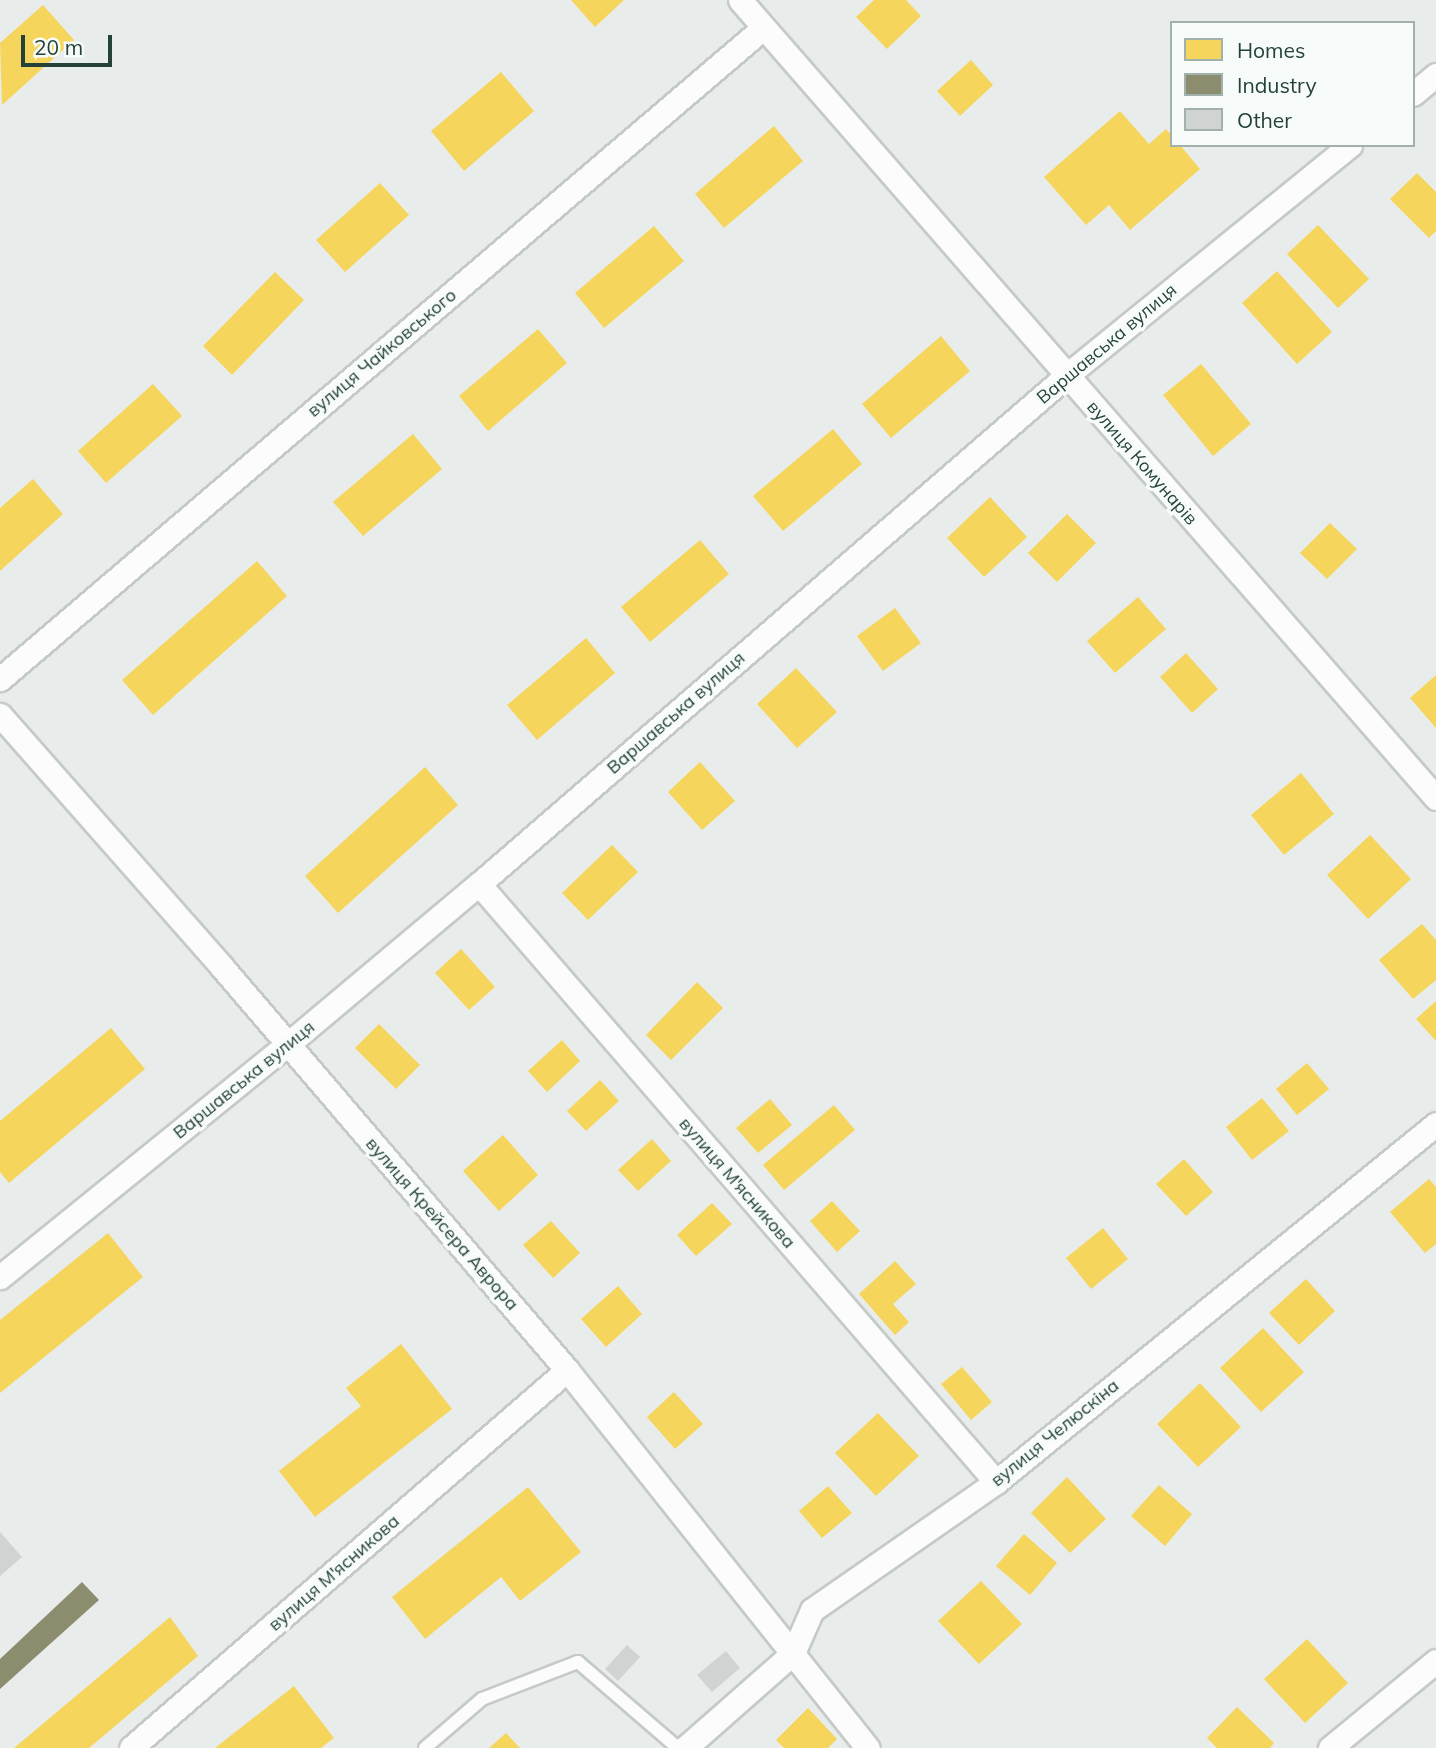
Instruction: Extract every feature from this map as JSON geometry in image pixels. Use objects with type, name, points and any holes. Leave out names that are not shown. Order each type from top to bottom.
[{"type":"street","name":"вулиця Комунарів","points":[[740,0],[1436,798]]},
{"type":"street","name":"вулиця Чайковського","points":[[0,679],[763,28]]},
{"type":"street","points":[[1415,92],[1436,75]]},
{"type":"street","name":"Варшавська вулиця","points":[[0,1277],[288,1044],[479,884],[1066,376],[1348,147]]},
{"type":"street","name":"вулиця Крейсера Аврора","points":[[0,715],[288,1044],[567,1370],[868,1748]]},
{"type":"street","name":"вулиця М'ясникова","points":[[479,884],[996,1482]]},
{"type":"street","name":"вулиця Челюскіна","points":[[685,1748],[793,1653],[812,1610],[996,1482],[1436,1124]]},
{"type":"street","name":"вулиця М'ясникова","points":[[131,1748],[567,1370]]},
{"type":"street","points":[[1330,1748],[1436,1661]]},
{"type":"lane","points":[[425,1748],[482,1699],[578,1662],[678,1748]]},
{"type":"building: Homes","points":[[571,0],[624,0],[595,27]]},
{"type":"building: Homes","points":[[874,0],[906,0],[921,16],[887,49],[856,17]]},
{"type":"building: Homes","points":[[43,5],[74,40],[2,105],[0,43]]},
{"type":"building: Homes","points":[[971,60],[993,85],[960,116],[937,91]]},
{"type":"building: Homes","points":[[501,72],[534,111],[464,171],[431,131]]},
{"type":"building: Homes","points":[[1120,111],[1149,144],[1166,129],[1170,134],[1170,147],[1182,147],[1200,169],[1130,230],[1109,205],[1086,225],[1044,177]]},
{"type":"building: Homes","points":[[774,126],[803,161],[724,228],[695,194]]},
{"type":"building: Homes","points":[[1417,173],[1436,192],[1436,231],[1429,238],[1390,199]]},
{"type":"building: Homes","points":[[380,183],[409,215],[345,272],[316,240]]},
{"type":"building: Homes","points":[[1318,225],[1369,279],[1338,308],[1287,254]]},
{"type":"building: Homes","points":[[654,226],[684,261],[604,328],[575,293]]},
{"type":"building: Homes","points":[[1277,271],[1332,332],[1297,364],[1242,303]]},
{"type":"building: Homes","points":[[275,272],[304,300],[232,375],[203,346]]},
{"type":"building: Homes","points":[[538,329],[567,363],[488,431],[459,396]]},
{"type":"building: Homes","points":[[941,336],[970,371],[891,438],[862,404]]},
{"type":"building: Homes","points":[[1201,364],[1251,424],[1213,456],[1163,395]]},
{"type":"building: Homes","points":[[153,384],[182,416],[106,483],[78,451]]},
{"type":"building: Homes","points":[[833,429],[862,464],[783,531],[753,496]]},
{"type":"building: Homes","points":[[413,434],[442,469],[363,536],[333,502]]},
{"type":"building: Homes","points":[[33,479],[63,514],[0,571],[0,508]]},
{"type":"building: Homes","points":[[990,497],[1027,537],[984,577],[947,538]]},
{"type":"building: Homes","points":[[1067,514],[1096,543],[1057,582],[1028,553]]},
{"type":"building: Homes","points":[[1330,523],[1357,549],[1327,579],[1300,553]]},
{"type":"building: Homes","points":[[700,540],[729,574],[650,642],[621,607]]},
{"type":"building: Homes","points":[[257,561],[287,596],[153,715],[122,680]]},
{"type":"building: Homes","points":[[1138,597],[1166,629],[1115,673],[1087,641]]},
{"type":"building: Homes","points":[[895,608],[921,643],[883,671],[857,636]]},
{"type":"building: Homes","points":[[586,638],[615,673],[537,740],[507,705]]},
{"type":"building: Homes","points":[[1186,653],[1218,689],[1192,713],[1160,677]]},
{"type":"building: Homes","points":[[796,668],[837,712],[797,748],[757,704]]},
{"type":"building: Homes","points":[[1436,675],[1436,728],[1410,698]]},
{"type":"building: Homes","points":[[700,762],[735,801],[702,830],[668,792]]},
{"type":"building: Homes","points":[[425,767],[458,805],[338,913],[305,876]]},
{"type":"building: Homes","points":[[1301,773],[1334,814],[1284,855],[1251,815]]},
{"type":"building: Homes","points":[[1370,835],[1411,879],[1368,919],[1327,875]]},
{"type":"building: Homes","points":[[612,845],[638,872],[588,920],[562,893]]},
{"type":"building: Homes","points":[[1422,924],[1436,940],[1436,980],[1413,999],[1379,960]]},
{"type":"building: Homes","points":[[461,949],[495,987],[469,1010],[435,973]]},
{"type":"building: Homes","points":[[697,982],[723,1008],[671,1060],[646,1035]]},
{"type":"building: Homes","points":[[1436,1001],[1436,1041],[1416,1019]]},
{"type":"building: Homes","points":[[379,1024],[420,1065],[396,1089],[355,1048]]},
{"type":"building: Homes","points":[[111,1028],[145,1069],[9,1183],[0,1172],[0,1121]]},
{"type":"building: Homes","points":[[562,1040],[580,1061],[547,1092],[528,1071]]},
{"type":"building: Homes","points":[[1307,1063],[1329,1089],[1297,1115],[1276,1089]]},
{"type":"building: Homes","points":[[600,1080],[619,1101],[586,1131],[567,1111]]},
{"type":"building: Homes","points":[[1262,1098],[1289,1131],[1252,1160],[1226,1127]]},
{"type":"building: Homes","points":[[770,1099],[792,1125],[758,1153],[736,1128]]},
{"type":"building: Homes","points":[[834,1105],[855,1130],[784,1190],[763,1165]]},
{"type":"building: Homes","points":[[503,1135],[538,1175],[499,1211],[463,1171]]},
{"type":"building: Homes","points":[[652,1139],[671,1161],[638,1191],[618,1170]]},
{"type":"building: Homes","points":[[1184,1159],[1213,1192],[1186,1216],[1156,1184]]},
{"type":"building: Homes","points":[[1429,1179],[1436,1187],[1436,1244],[1425,1253],[1390,1212]]},
{"type":"building: Homes","points":[[832,1201],[860,1231],[837,1252],[810,1221]]},
{"type":"building: Homes","points":[[712,1203],[732,1224],[696,1256],[677,1235]]},
{"type":"building: Homes","points":[[551,1221],[580,1253],[553,1278],[523,1245]]},
{"type":"building: Homes","points":[[1103,1228],[1128,1259],[1091,1289],[1066,1258]]},
{"type":"building: Homes","points":[[108,1233],[143,1277],[0,1393],[0,1320]]},
{"type":"building: Homes","points":[[895,1261],[916,1284],[893,1304],[909,1322],[895,1335],[859,1294]]},
{"type":"building: Homes","points":[[1306,1279],[1335,1311],[1299,1345],[1269,1313]]},
{"type":"building: Homes","points":[[618,1286],[642,1314],[606,1347],[581,1319]]},
{"type":"building: Homes","points":[[1263,1328],[1304,1372],[1261,1412],[1220,1368]]},
{"type":"building: Homes","points":[[401,1344],[452,1409],[315,1517],[279,1471],[361,1406],[346,1388]]},
{"type":"building: Homes","points":[[962,1367],[992,1402],[971,1420],[941,1384]]},
{"type":"building: Homes","points":[[1200,1383],[1241,1427],[1198,1467],[1157,1424]]},
{"type":"building: Homes","points":[[674,1392],[703,1424],[675,1449],[647,1417]]},
{"type":"building: Homes","points":[[878,1413],[919,1456],[876,1496],[835,1453]]},
{"type":"building: Homes","points":[[1067,1477],[1106,1519],[1070,1553],[1031,1513]]},
{"type":"building: Homes","points":[[1159,1485],[1192,1514],[1165,1546],[1131,1516]]},
{"type":"building: Homes","points":[[828,1486],[852,1513],[822,1538],[799,1511]]},
{"type":"building: Homes","points":[[528,1487],[581,1552],[520,1601],[501,1577],[425,1639],[392,1597]]},
{"type":"building: Homes","points":[[1024,1534],[1057,1563],[1030,1595],[996,1566]]},
{"type":"building: Homes","points":[[981,1581],[1022,1624],[979,1664],[938,1621]]},
{"type":"building: Homes","points":[[170,1617],[198,1656],[89,1748],[14,1748]]},
{"type":"building: Homes","points":[[1307,1639],[1348,1683],[1305,1723],[1264,1679]]},
{"type":"building: Homes","points":[[294,1686],[334,1738],[321,1748],[215,1748]]},
{"type":"building: Homes","points":[[1237,1707],[1274,1743],[1270,1748],[1217,1748],[1207,1738]]},
{"type":"building: Homes","points":[[808,1708],[837,1739],[828,1748],[784,1748],[776,1740]]},
{"type":"building: Homes","points":[[506,1733],[520,1748],[489,1748]]},
{"type":"building: Industry","points":[[82,1582],[99,1600],[0,1689],[0,1659]]},
{"type":"building: Other","points":[[0,1532],[22,1557],[0,1576]]},
{"type":"building: Other","points":[[627,1645],[640,1657],[618,1681],[605,1669]]},
{"type":"building: Other","points":[[726,1651],[740,1668],[712,1692],[697,1675]]}]
